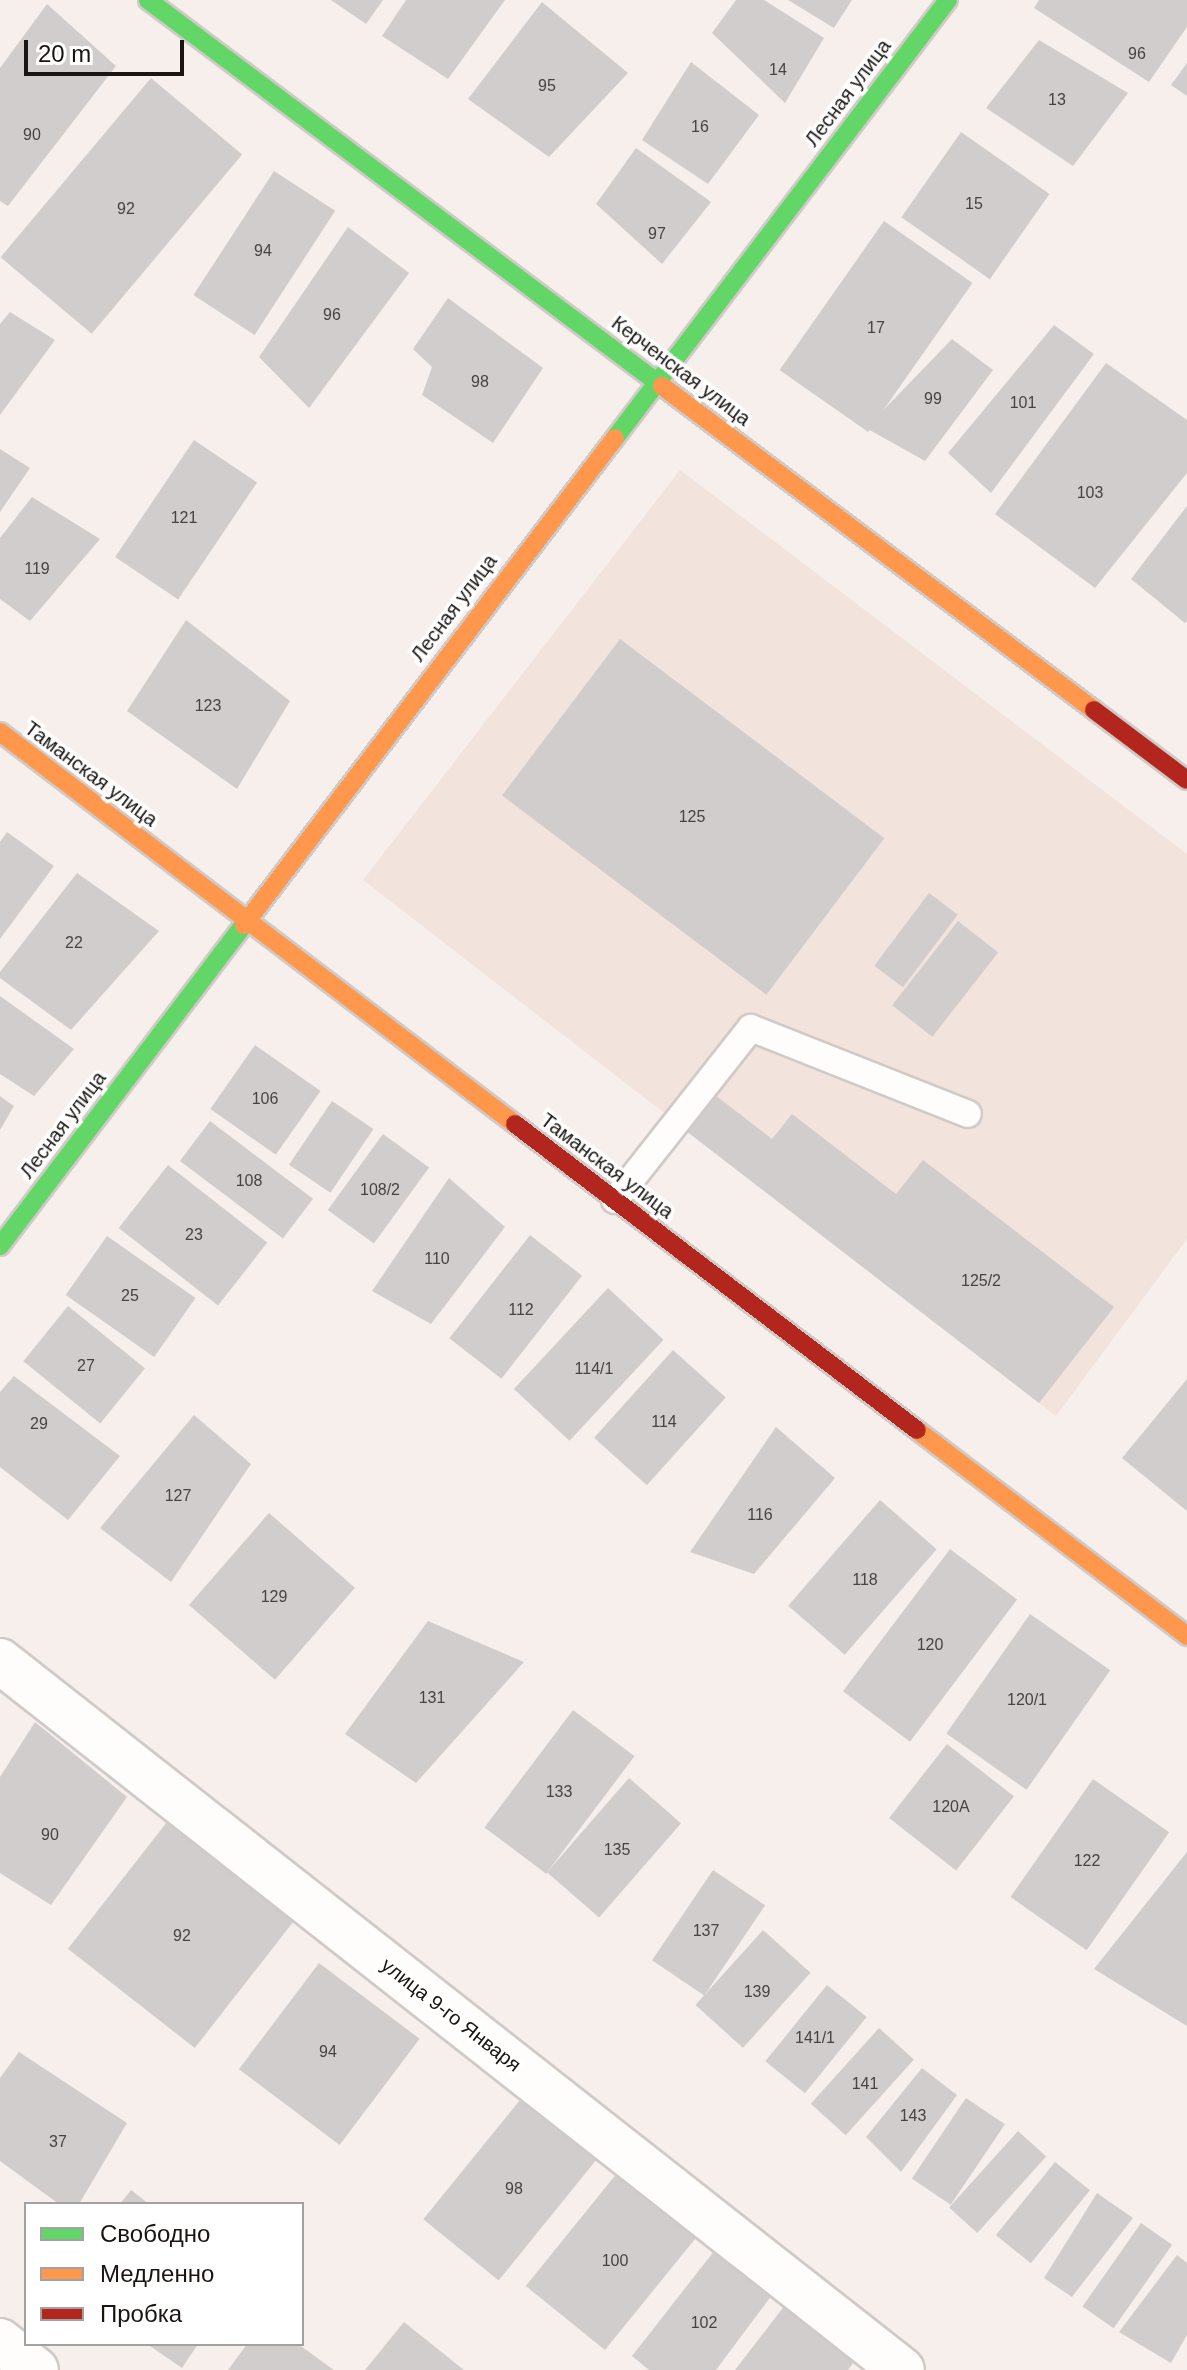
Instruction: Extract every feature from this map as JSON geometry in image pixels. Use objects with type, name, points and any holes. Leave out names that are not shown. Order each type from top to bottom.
[{"type":"street","name":"Керченская улица","points":[[148,0],[1187,780]]},
{"type":"street","name":"Лесная улица","points":[[0,1246],[245,918],[948,0]]},
{"type":"street","name":"Таманская улица","points":[[0,732],[1187,1636]]},
{"type":"street","name":"улица 9-го Января","points":[[0,1661],[902,2370]]},
{"type":"street","points":[[0,2341],[36,2370]]},
{"type":"lane","points":[[615,1200],[751,1028],[968,1114]]},
{"type":"shaded area","points":[[680,470],[1187,854],[1187,1239],[1056,1416],[363,880]]},
{"type":"building","points":[[331,0],[383,0],[366,24]]},
{"type":"building","points":[[406,0],[505,0],[448,79],[382,36]]},
{"type":"building","points":[[736,0],[764,0],[824,38],[785,103],[712,33]]},
{"type":"building","points":[[788,0],[852,0],[834,28]]},
{"type":"building","points":[[1039,0],[1187,0],[1187,27],[1149,82],[1034,8]]},
{"type":"building","points":[[542,2],[628,73],[549,157],[468,99]]},
{"type":"building","points":[[47,4],[116,66],[8,206],[0,201],[0,68]]},
{"type":"building","points":[[1039,40],[1128,93],[1073,166],[986,108]]},
{"type":"building","points":[[691,62],[759,115],[708,184],[642,140]]},
{"type":"building","points":[[1187,63],[1187,96],[1171,85]]},
{"type":"building","points":[[151,78],[242,154],[92,334],[1,257]]},
{"type":"building","points":[[961,132],[1049,194],[990,279],[901,217]]},
{"type":"building","points":[[636,148],[711,202],[662,264],[596,204]]},
{"type":"building","points":[[274,171],[335,211],[255,335],[193,295]]},
{"type":"building","points":[[884,221],[972,283],[868,432],[780,370]]},
{"type":"building","points":[[348,227],[409,273],[309,408],[259,357]]},
{"type":"building","points":[[448,298],[543,368],[493,443],[422,395],[432,367],[413,349]]},
{"type":"building","points":[[10,312],[55,340],[0,415],[0,324]]},
{"type":"building","points":[[1054,325],[1094,354],[991,493],[948,453]]},
{"type":"building","points":[[952,339],[993,370],[925,461],[866,428]]},
{"type":"building","points":[[1106,363],[1187,420],[1187,473],[1095,588],[995,514]]},
{"type":"building","points":[[194,440],[257,482],[178,599],[115,557]]},
{"type":"building","points":[[0,449],[30,468],[0,512]]},
{"type":"building","points":[[32,497],[100,539],[30,621],[0,599],[0,538]]},
{"type":"building","points":[[1187,506],[1187,621],[1185,623],[1131,579]]},
{"type":"building","points":[[186,620],[290,701],[237,789],[127,711]]},
{"type":"building","points":[[620,639],[884,838],[766,995],[502,796]]},
{"type":"building","points":[[7,832],[54,866],[0,939],[0,842]]},
{"type":"building","points":[[77,873],[159,931],[71,1030],[0,978],[0,972]]},
{"type":"building","points":[[929,893],[958,915],[903,987],[874,966]]},
{"type":"building","points":[[958,921],[998,952],[932,1037],[892,1005]]},
{"type":"building","points":[[0,996],[74,1049],[34,1096],[0,1074]]},
{"type":"building","points":[[255,1045],[321,1091],[276,1155],[210,1109]]},
{"type":"building","points":[[715,1095],[772,1139],[792,1114],[896,1194],[923,1160],[1114,1307],[1039,1403],[686,1131]]},
{"type":"building","points":[[0,1096],[14,1106],[0,1130]]},
{"type":"building","points":[[332,1101],[373,1129],[330,1193],[289,1165]]},
{"type":"building","points":[[210,1121],[313,1199],[283,1239],[180,1161]]},
{"type":"building","points":[[383,1134],[429,1168],[374,1244],[328,1210]]},
{"type":"building","points":[[168,1165],[267,1243],[218,1306],[119,1228]]},
{"type":"building","points":[[449,1178],[505,1227],[431,1324],[372,1291]]},
{"type":"building","points":[[530,1235],[582,1276],[501,1379],[449,1338]]},
{"type":"building","points":[[107,1236],[195,1298],[154,1357],[66,1295]]},
{"type":"building","points":[[608,1288],[664,1340],[569,1441],[514,1389]]},
{"type":"building","points":[[68,1306],[145,1368],[100,1423],[23,1361]]},
{"type":"building","points":[[673,1350],[726,1398],[647,1485],[594,1438]]},
{"type":"building","points":[[14,1376],[120,1456],[68,1520],[0,1467],[0,1392]]},
{"type":"building","points":[[1187,1379],[1187,1511],[1122,1458]]},
{"type":"building","points":[[194,1415],[251,1464],[171,1582],[100,1528]]},
{"type":"building","points":[[776,1427],[835,1478],[754,1574],[690,1552]]},
{"type":"building","points":[[880,1500],[937,1549],[845,1655],[788,1606]]},
{"type":"building","points":[[269,1513],[355,1588],[275,1680],[189,1605]]},
{"type":"building","points":[[950,1549],[1017,1600],[910,1742],[843,1691]]},
{"type":"building","points":[[1030,1614],[1110,1670],[1027,1790],[946,1734]]},
{"type":"building","points":[[428,1621],[524,1662],[416,1783],[345,1734]]},
{"type":"building","points":[[573,1710],[634,1756],[546,1874],[485,1827]]},
{"type":"building","points":[[35,1722],[127,1797],[51,1905],[0,1873],[0,1777]]},
{"type":"building","points":[[947,1744],[1014,1796],[956,1870],[889,1818]]},
{"type":"building","points":[[629,1778],[681,1823],[599,1918],[547,1872]]},
{"type":"building","points":[[1093,1779],[1169,1832],[1087,1950],[1010,1897]]},
{"type":"building","points":[[167,1822],[294,1921],[195,2048],[68,1949]]},
{"type":"building","points":[[1187,1852],[1187,2026],[1094,1969]]},
{"type":"building","points":[[713,1870],[765,1905],[704,1996],[652,1960]]},
{"type":"building","points":[[763,1930],[811,1973],[743,2048],[695,2005]]},
{"type":"building","points":[[319,1963],[420,2039],[340,2145],[239,2069]]},
{"type":"building","points":[[827,1985],[867,2017],[805,2093],[765,2061]]},
{"type":"building","points":[[879,2028],[914,2059],[846,2135],[811,2104]]},
{"type":"building","points":[[19,2052],[127,2123],[80,2202],[56,2202],[0,2161],[0,2078]]},
{"type":"building","points":[[922,2068],[957,2095],[901,2172],[866,2137]]},
{"type":"building","points":[[524,2095],[599,2156],[499,2280],[423,2219]]},
{"type":"building","points":[[966,2098],[1005,2124],[951,2205],[912,2178]]},
{"type":"building","points":[[1018,2131],[1046,2156],[977,2233],[949,2208]]},
{"type":"building","points":[[1055,2162],[1090,2190],[1031,2263],[996,2235]]},
{"type":"building","points":[[622,2167],[701,2231],[605,2350],[526,2286]]},
{"type":"building","points":[[131,2190],[146,2202],[122,2202]]},
{"type":"building","points":[[1097,2193],[1133,2218],[1072,2297],[1044,2278]]},
{"type":"building","points":[[1141,2223],[1172,2245],[1114,2328],[1082,2307]]},
{"type":"building","points":[[715,2250],[775,2291],[716,2370],[649,2370],[632,2356]]},
{"type":"building","points":[[1177,2255],[1187,2263],[1187,2335],[1171,2363],[1119,2332]]},
{"type":"building","points":[[785,2305],[856,2359],[848,2370],[735,2370]]},
{"type":"building","points":[[404,2322],[464,2370],[365,2370]]},
{"type":"building","points":[[150,2346],[197,2346],[182,2368]]},
{"type":"building","points":[[246,2346],[301,2346],[334,2370],[228,2370]]},
{"type":"traffic: fast","points":[[148,0],[662,386]]},
{"type":"traffic: fast","points":[[615,438],[948,0]]},
{"type":"traffic: fast","points":[[0,1246],[244,925]]},
{"type":"traffic: slow","points":[[662,386],[1094,710]]},
{"type":"traffic: slow","points":[[244,925],[615,438]]},
{"type":"traffic: slow","points":[[0,732],[515,1124]]},
{"type":"traffic: slow","points":[[917,1430],[1187,1636]]},
{"type":"traffic: jam","points":[[1094,710],[1187,780]]},
{"type":"traffic: jam","points":[[515,1124],[917,1430]]}]
